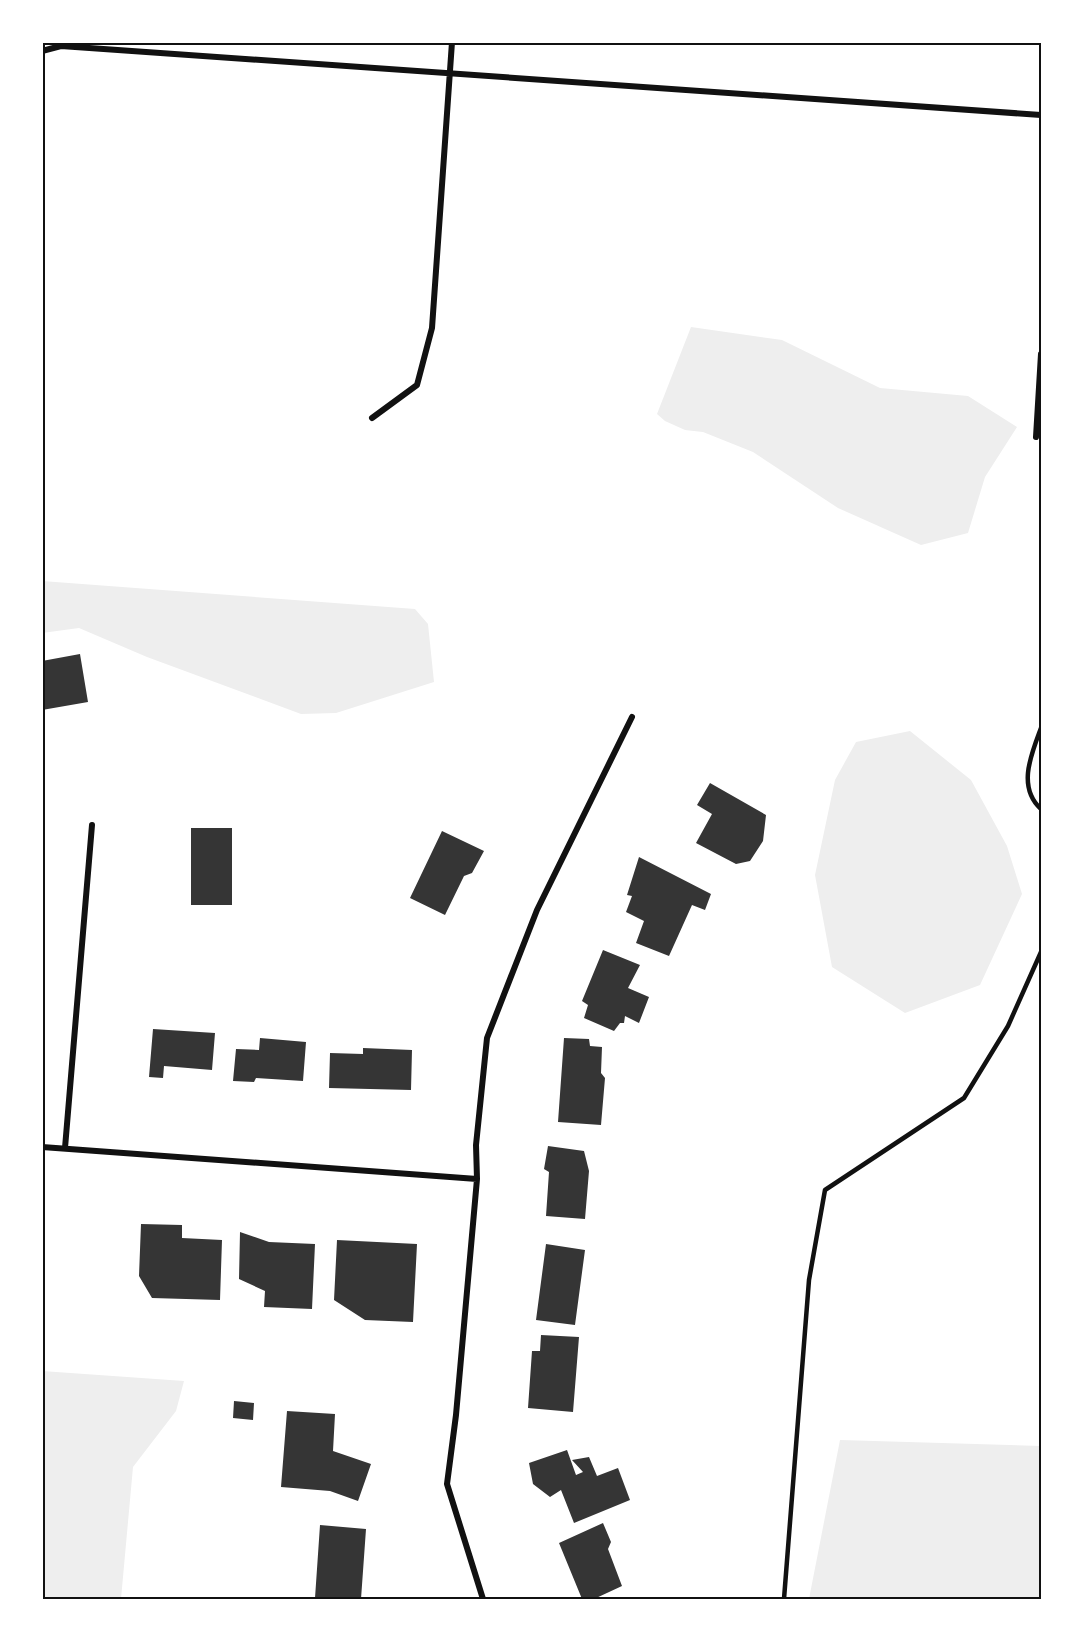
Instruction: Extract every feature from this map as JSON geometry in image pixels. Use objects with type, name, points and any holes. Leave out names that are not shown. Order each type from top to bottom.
[{"type":"street","points":[[372,418],[417,384],[432,328],[452,42]]},
{"type":"street","points":[[42,51],[62,46],[1041,115]]},
{"type":"street","points":[[1036,436],[1041,354]]},
{"type":"street","points":[[483,1599],[447,1484],[456,1415],[477,1179],[476,1145],[487,1038],[537,910],[632,717]]},
{"type":"street","points":[[65,1148],[92,825]]},
{"type":"street","points":[[42,1147],[477,1179]]},
{"type":"lane","points":[[1041,729],[1027,767],[1032,801],[1041,809]]},
{"type":"lane","points":[[784,1599],[809,1280],[825,1190],[964,1098],[1008,1026],[1041,952]]},
{"type":"shaded area","points":[[691,327],[782,340],[880,388],[968,396],[1017,427],[985,477],[968,533],[921,545],[838,508],[753,452],[703,432],[685,430],[665,421],[657,414]]},
{"type":"shaded area","points":[[42,581],[415,609],[428,624],[434,682],[336,713],[301,714],[147,657],[79,628],[42,633]]},
{"type":"shaded area","points":[[910,731],[971,780],[1007,846],[1022,894],[980,985],[905,1013],[832,967],[815,875],[835,780],[856,742]]},
{"type":"shaded area","points":[[42,1371],[184,1381],[176,1411],[133,1467],[121,1599],[42,1599]]},
{"type":"shaded area","points":[[840,1440],[1041,1446],[1041,1599],[809,1599]]},
{"type":"building","points":[[80,654],[88,702],[42,710],[42,661]]},
{"type":"building","points":[[710,783],[766,815],[763,841],[750,861],[736,864],[696,843],[712,814],[697,805]]},
{"type":"building","points":[[191,828],[232,828],[232,905],[191,905]]},
{"type":"building","points":[[442,831],[484,851],[472,873],[464,876],[445,915],[410,898]]},
{"type":"building","points":[[639,857],[711,894],[705,910],[692,905],[669,956],[636,943],[644,921],[626,912],[632,896],[627,895]]},
{"type":"building","points":[[603,950],[640,965],[628,988],[649,997],[639,1023],[625,1016],[624,1023],[620,1023],[614,1031],[584,1018],[588,1005],[582,1001]]},
{"type":"building","points":[[153,1029],[215,1033],[212,1070],[164,1066],[163,1078],[149,1077]]},
{"type":"building","points":[[260,1038],[306,1042],[303,1081],[256,1078],[254,1082],[233,1081],[236,1049],[259,1050]]},
{"type":"building","points":[[564,1038],[589,1039],[590,1046],[602,1047],[601,1073],[605,1078],[601,1125],[558,1122]]},
{"type":"building","points":[[363,1048],[412,1050],[411,1090],[329,1088],[330,1053],[363,1054]]},
{"type":"building","points":[[548,1146],[584,1151],[589,1171],[585,1219],[546,1216],[549,1172],[544,1169]]},
{"type":"building","points":[[141,1224],[182,1225],[182,1238],[222,1240],[220,1300],[152,1298],[139,1276]]},
{"type":"building","points":[[240,1232],[269,1242],[315,1244],[312,1309],[264,1307],[265,1291],[239,1279]]},
{"type":"building","points":[[337,1240],[417,1244],[413,1322],[365,1320],[334,1300]]},
{"type":"building","points":[[546,1244],[585,1250],[575,1325],[536,1320]]},
{"type":"building","points":[[541,1335],[579,1337],[573,1412],[528,1408],[532,1351],[540,1351]]},
{"type":"building","points":[[234,1401],[254,1403],[253,1420],[233,1418]]},
{"type":"building","points":[[287,1411],[335,1414],[333,1451],[371,1464],[358,1501],[330,1491],[281,1487]]},
{"type":"building","points":[[567,1450],[576,1475],[583,1472],[572,1460],[589,1457],[597,1476],[618,1468],[630,1500],[574,1523],[561,1490],[550,1497],[533,1484],[529,1463]]},
{"type":"building","points":[[603,1523],[611,1542],[608,1549],[622,1586],[594,1599],[582,1599],[559,1543]]},
{"type":"building","points":[[320,1525],[366,1529],[361,1599],[315,1598]]}]
